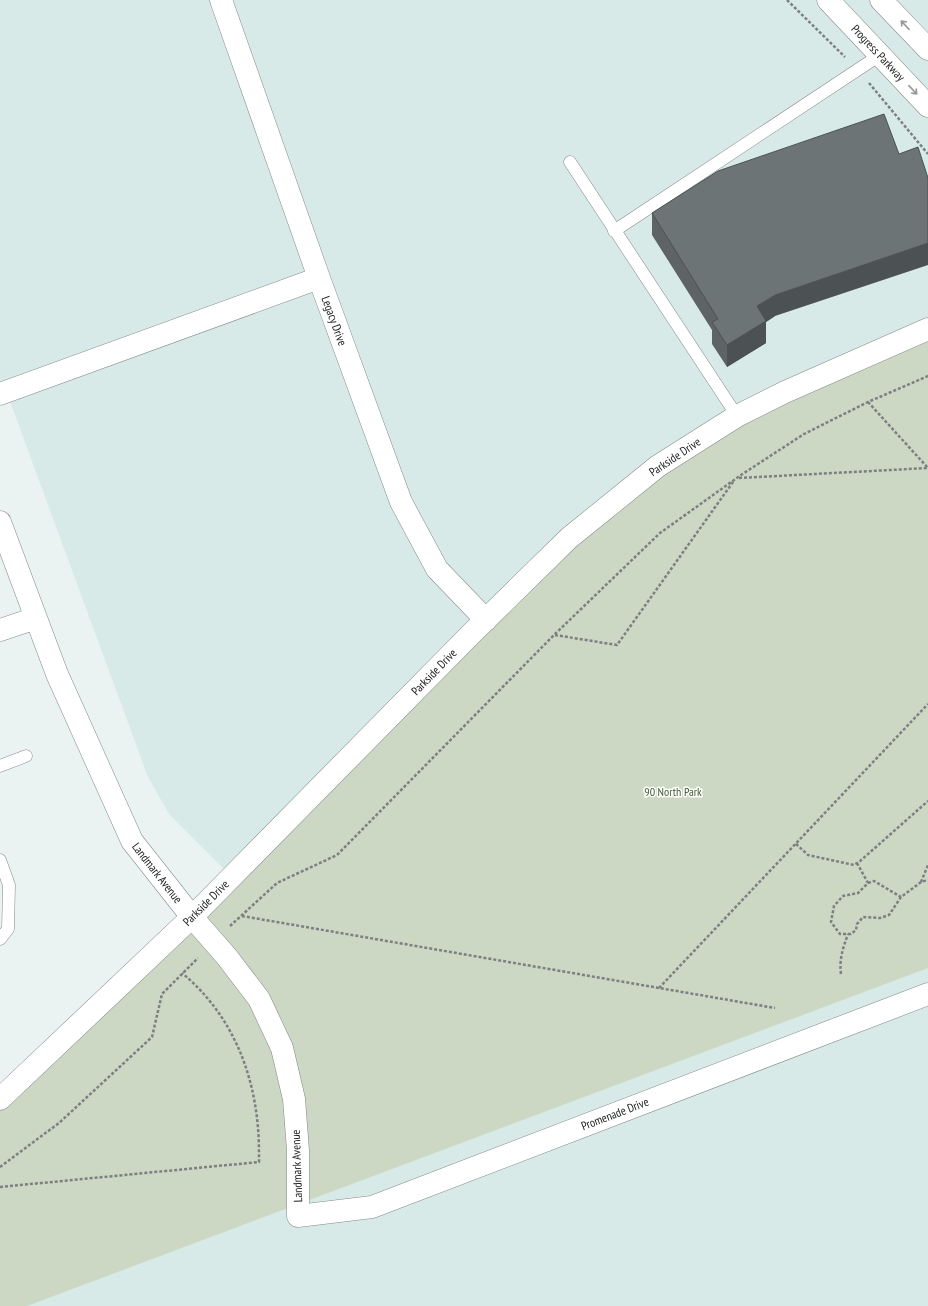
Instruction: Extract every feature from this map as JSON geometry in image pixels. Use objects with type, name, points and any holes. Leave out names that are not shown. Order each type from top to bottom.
[{"type":"street","name":"Legacy Drive","points":[[221,0],[319,278],[401,502],[437,569],[486,620]]},
{"type":"street","name":"Progress Parkway","points":[[828,0],[928,106]]},
{"type":"street","points":[[881,0],[928,49]]},
{"type":"street","points":[[0,394],[319,278]]},
{"type":"street","name":"Parkside Drive","points":[[0,1099],[192,917],[486,620],[570,538],[658,466],[737,416],[785,392],[928,329]]},
{"type":"street","name":"Landmark Avenue","points":[[0,522],[57,674],[132,841],[259,999],[282,1048],[294,1099],[298,1150],[298,1216]]},
{"type":"street","points":[[0,630],[36,618]]},
{"type":"street","name":"Promenade Drive","points":[[298,1216],[372,1207],[928,994]]},
{"type":"lane","points":[[614,231],[880,55]]},
{"type":"lane","points":[[570,162],[737,416]]},
{"type":"lane","points":[[0,766],[26,756]]},
{"type":"lane","points":[[0,860],[10,885],[8,929],[0,939]]},
{"type":"path","points":[[0,1167],[59,1123],[152,1037],[162,994],[214,942],[277,883],[337,855],[554,635],[660,534],[736,479],[804,434],[868,402],[928,376]]},
{"type":"path","points":[[868,402],[928,468]]},
{"type":"path","points":[[736,479],[928,468]]},
{"type":"path","points":[[554,635],[617,645],[736,479]]},
{"type":"path","points":[[659,988],[928,704]]},
{"type":"path","points":[[796,844],[808,855],[854,865],[928,801]]},
{"type":"path","points":[[857,863],[868,883]]},
{"type":"path","points":[[921,882],[928,865]]},
{"type":"path","points":[[901,897],[874,881],[868,883],[858,893],[843,896],[834,906],[831,922],[840,934],[851,934],[856,930],[857,924],[862,917],[880,918],[889,915],[901,897],[921,882],[928,880]]},
{"type":"path","points":[[242,916],[775,1008]]},
{"type":"path","points":[[841,974],[841,953],[848,934]]},
{"type":"path","points":[[0,1187],[259,1162],[258,1129],[254,1094],[243,1057],[228,1027],[215,1006],[196,984],[182,973]]},
{"type":"shaded area","points":[[0,0],[928,0],[928,1306],[0,1306],[232,877],[169,814],[148,777],[9,399],[0,392]]},
{"type":"green space","name":"90 North Park","points":[[928,329],[928,968],[27,1306],[0,1306],[0,1099],[658,466]]},
{"type":"building","points":[[884,114],[899,154],[918,147],[928,178],[928,243],[775,295],[757,306],[766,321],[727,345],[712,322],[718,319],[652,213],[718,171]]}]
